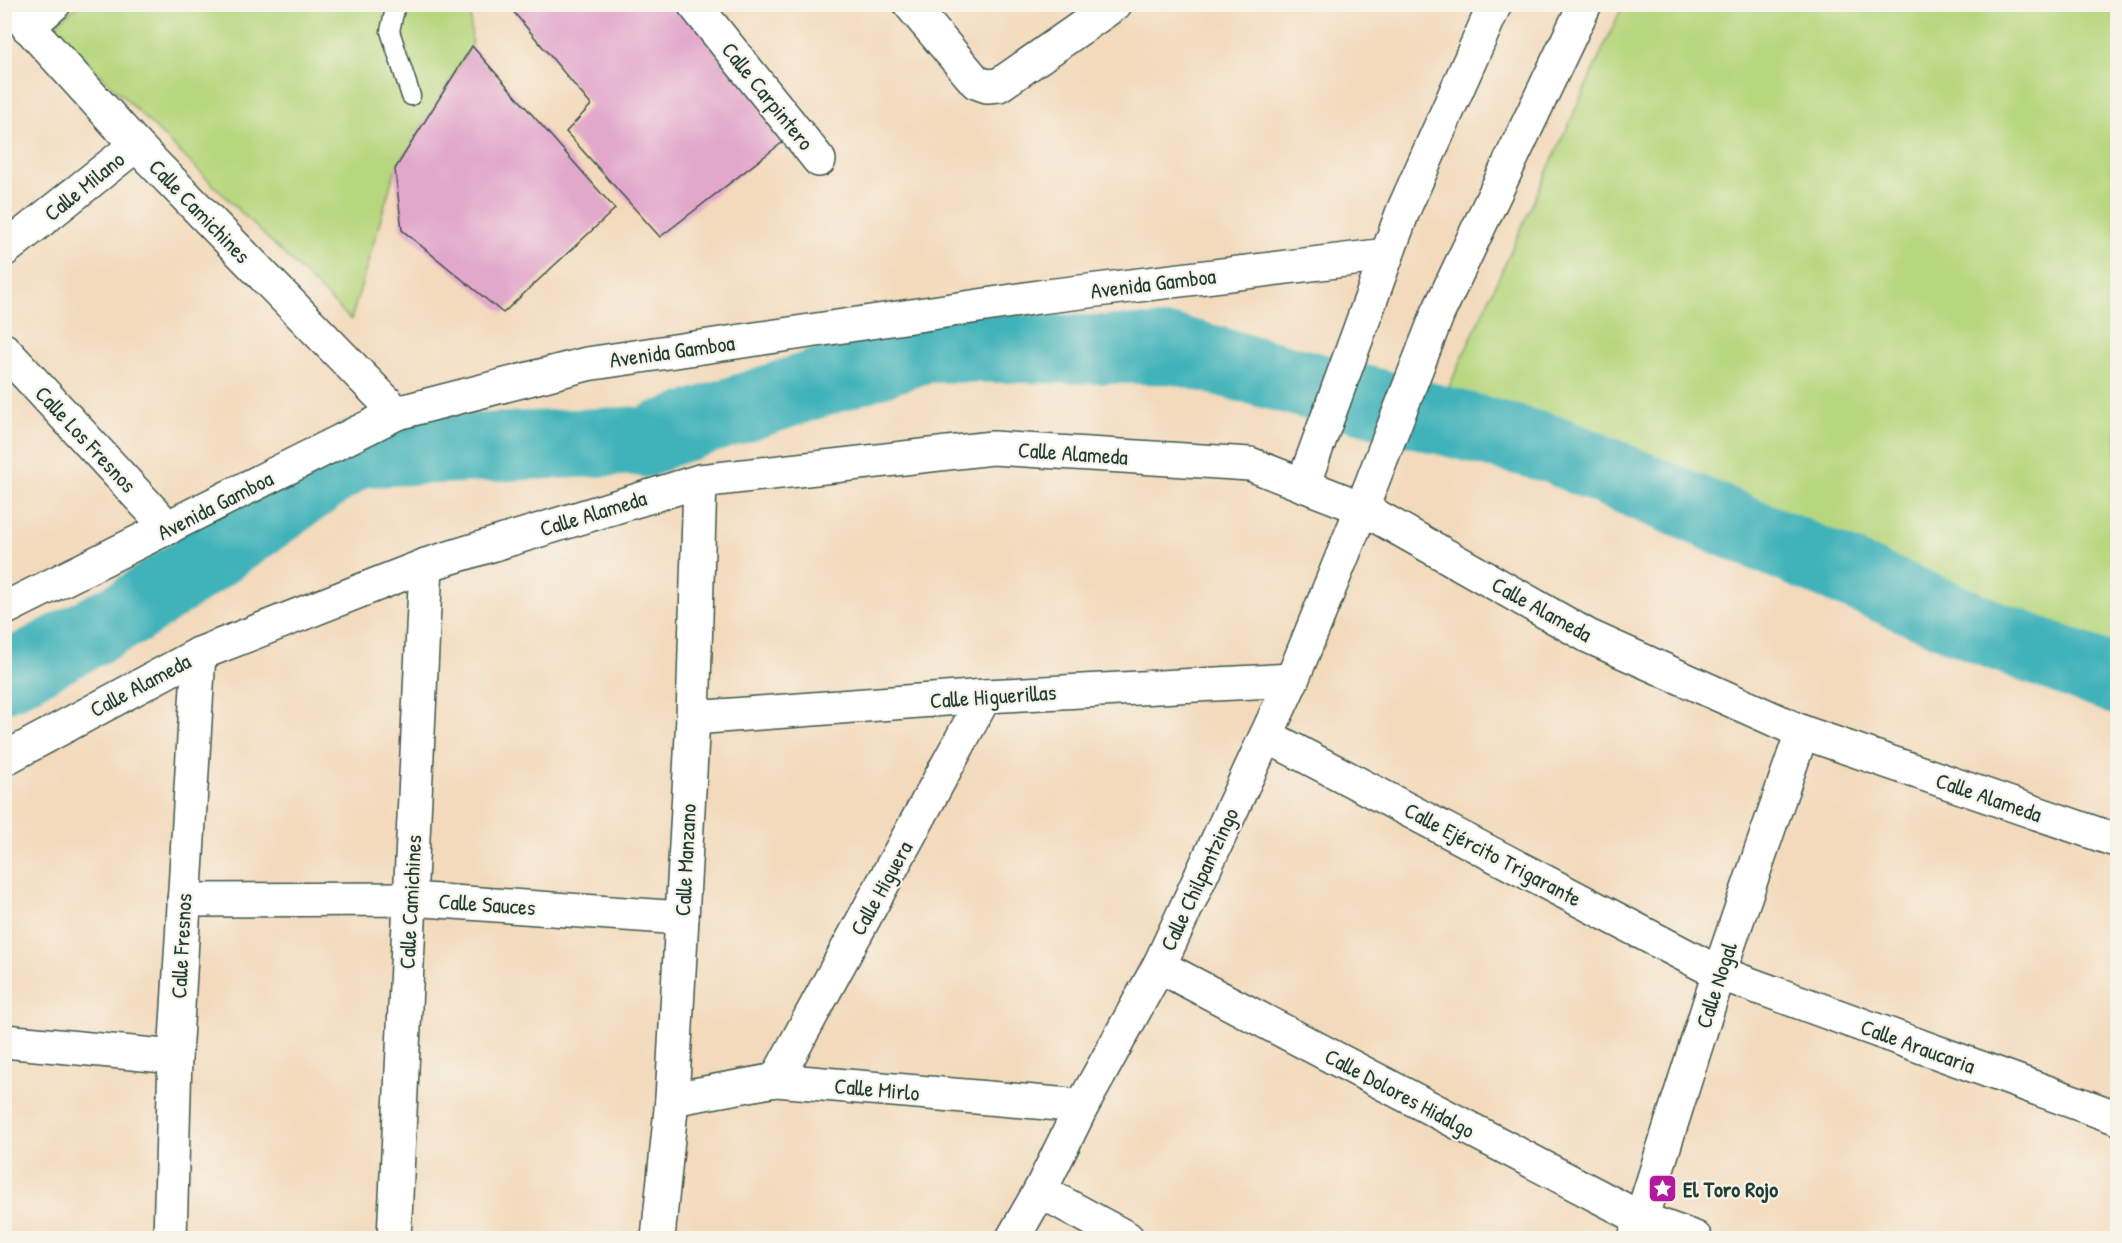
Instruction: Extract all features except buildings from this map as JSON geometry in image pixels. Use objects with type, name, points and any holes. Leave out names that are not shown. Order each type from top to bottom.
[{"type":"street","points":[[18,16],[54,4]]},
{"type":"street","name":"Calle Carpintero","points":[[694,4],[819,160]]},
{"type":"street","points":[[910,4],[976,82],[987,86],[999,86],[1115,4]]},
{"type":"street","points":[[1303,485],[1403,211],[1495,4]]},
{"type":"street","name":"Calle Chilpantzingo","points":[[1012,1239],[1040,1191],[1082,1106],[1158,966],[1267,736],[1362,508],[1438,313],[1585,4]]},
{"type":"street","name":"Calle Camichines","points":[[18,16],[136,145],[397,413]]},
{"type":"street","name":"Calle Milano","points":[[4,250],[136,145]]},
{"type":"street","name":"Avenida Gamboa","points":[[4,609],[397,413],[587,364],[1039,297],[1387,255]]},
{"type":"street","name":"Calle Los Fresnos","points":[[4,350],[168,528]]},
{"type":"street","name":"Calle Alameda","points":[[4,759],[199,654],[426,565],[700,481],[992,448],[1250,464],[1362,508],[1588,636],[1802,732],[2118,841]]},
{"type":"street","name":"Calle Manzano","points":[[658,1239],[672,1100],[693,718],[700,481]]},
{"type":"street","name":"Calle Camichines","points":[[394,1239],[426,565]]},
{"type":"street","name":"Calle Fresnos","points":[[170,1239],[175,1057],[199,654]]},
{"type":"street","name":"Calle Higuerillas","points":[[693,718],[985,696],[1292,680]]},
{"type":"street","name":"Calle Higuera","points":[[776,1080],[985,696]]},
{"type":"street","name":"Calle Nogal","points":[[1638,1229],[1719,973],[1802,732]]},
{"type":"street","name":"Calle Ejército Trigarante","points":[[1267,736],[1719,973]]},
{"type":"street","name":"Calle Sauces","points":[[184,900],[410,899],[682,918]]},
{"type":"street","name":"Calle Dolores Hidalgo","points":[[1158,966],[1638,1229],[1695,1239]]},
{"type":"street","name":"Calle Araucaria","points":[[1719,973],[2118,1118]]},
{"type":"street","points":[[4,1041],[175,1057]]},
{"type":"street","name":"Calle Mirlo","points":[[672,1100],[776,1080],[1082,1106]]},
{"type":"street","points":[[1040,1191],[1127,1239]]},
{"type":"lane","points":[[396,4],[390,31],[411,96]]},
{"type":"green space","points":[[470,4],[472,46],[395,170],[351,320],[52,27],[78,5]]},
{"type":"green space","points":[[1623,5],[2117,5],[2117,677],[2001,625],[1568,444],[1442,402]]},
{"type":"waterway","points":[[4,678],[131,611],[357,453],[633,441],[645,443],[660,435],[926,348],[1176,350],[1555,450],[1994,635],[2118,681]]},
{"type":"place","name":"El Toro Rojo","points":[[1662,1189]]}]
